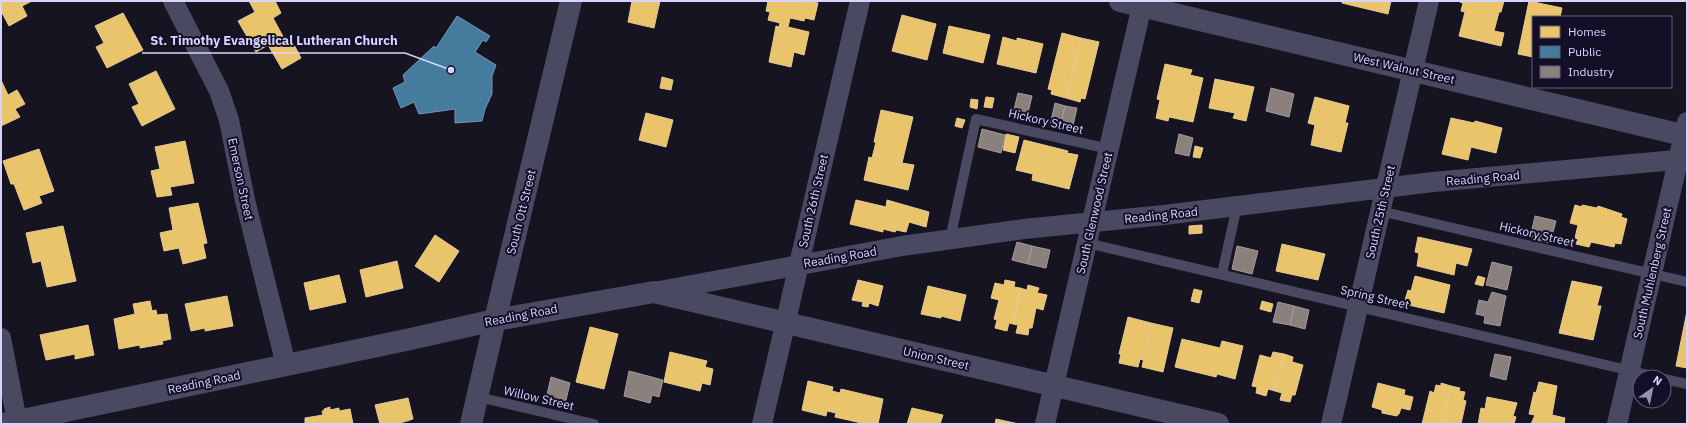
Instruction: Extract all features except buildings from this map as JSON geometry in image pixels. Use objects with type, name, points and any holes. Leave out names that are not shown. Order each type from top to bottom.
[{"type":"street","name":"Emerson Street","points":[[173,1],[219,91],[229,120],[245,200],[286,365]]},
{"type":"street","name":"South Ott Street","points":[[472,424],[495,320],[572,1]]},
{"type":"street","name":"South 26th Street","points":[[762,424],[860,1]]},
{"type":"street","name":"West Walnut Street","points":[[1120,1],[1143,4],[1413,71],[1686,131]]},
{"type":"street","name":"South 25th Street","points":[[1331,424],[1429,1]]},
{"type":"street","name":"South Glenwood Street","points":[[1045,424],[1143,4]]},
{"type":"street","name":"South Muhlenberg Street","points":[[1616,424],[1651,274],[1682,160],[1686,131]]},
{"type":"street","name":"Reading Road","points":[[10,422],[406,340],[495,320],[950,239],[1024,228],[1237,206],[1433,182],[1682,160]]},
{"type":"street","name":"Union Street","points":[[654,292],[1218,424]]},
{"type":"street","points":[[1,338],[10,422]]},
{"type":"lane","name":"Hickory Street","points":[[950,239],[976,119],[1109,149]]},
{"type":"lane","points":[[1222,274],[1237,206]]},
{"type":"lane","name":"Hickory Street","points":[[1380,211],[1687,282]]},
{"type":"lane","name":"Spring Street","points":[[1087,243],[1632,371]]},
{"type":"lane","points":[[1672,381],[1687,384]]},
{"type":"lane","name":"Willow Street","points":[[478,397],[594,424]]},
{"type":"place","name":"St. Timothy Evangelical Lutheran Church","points":[[451,70]]}]
